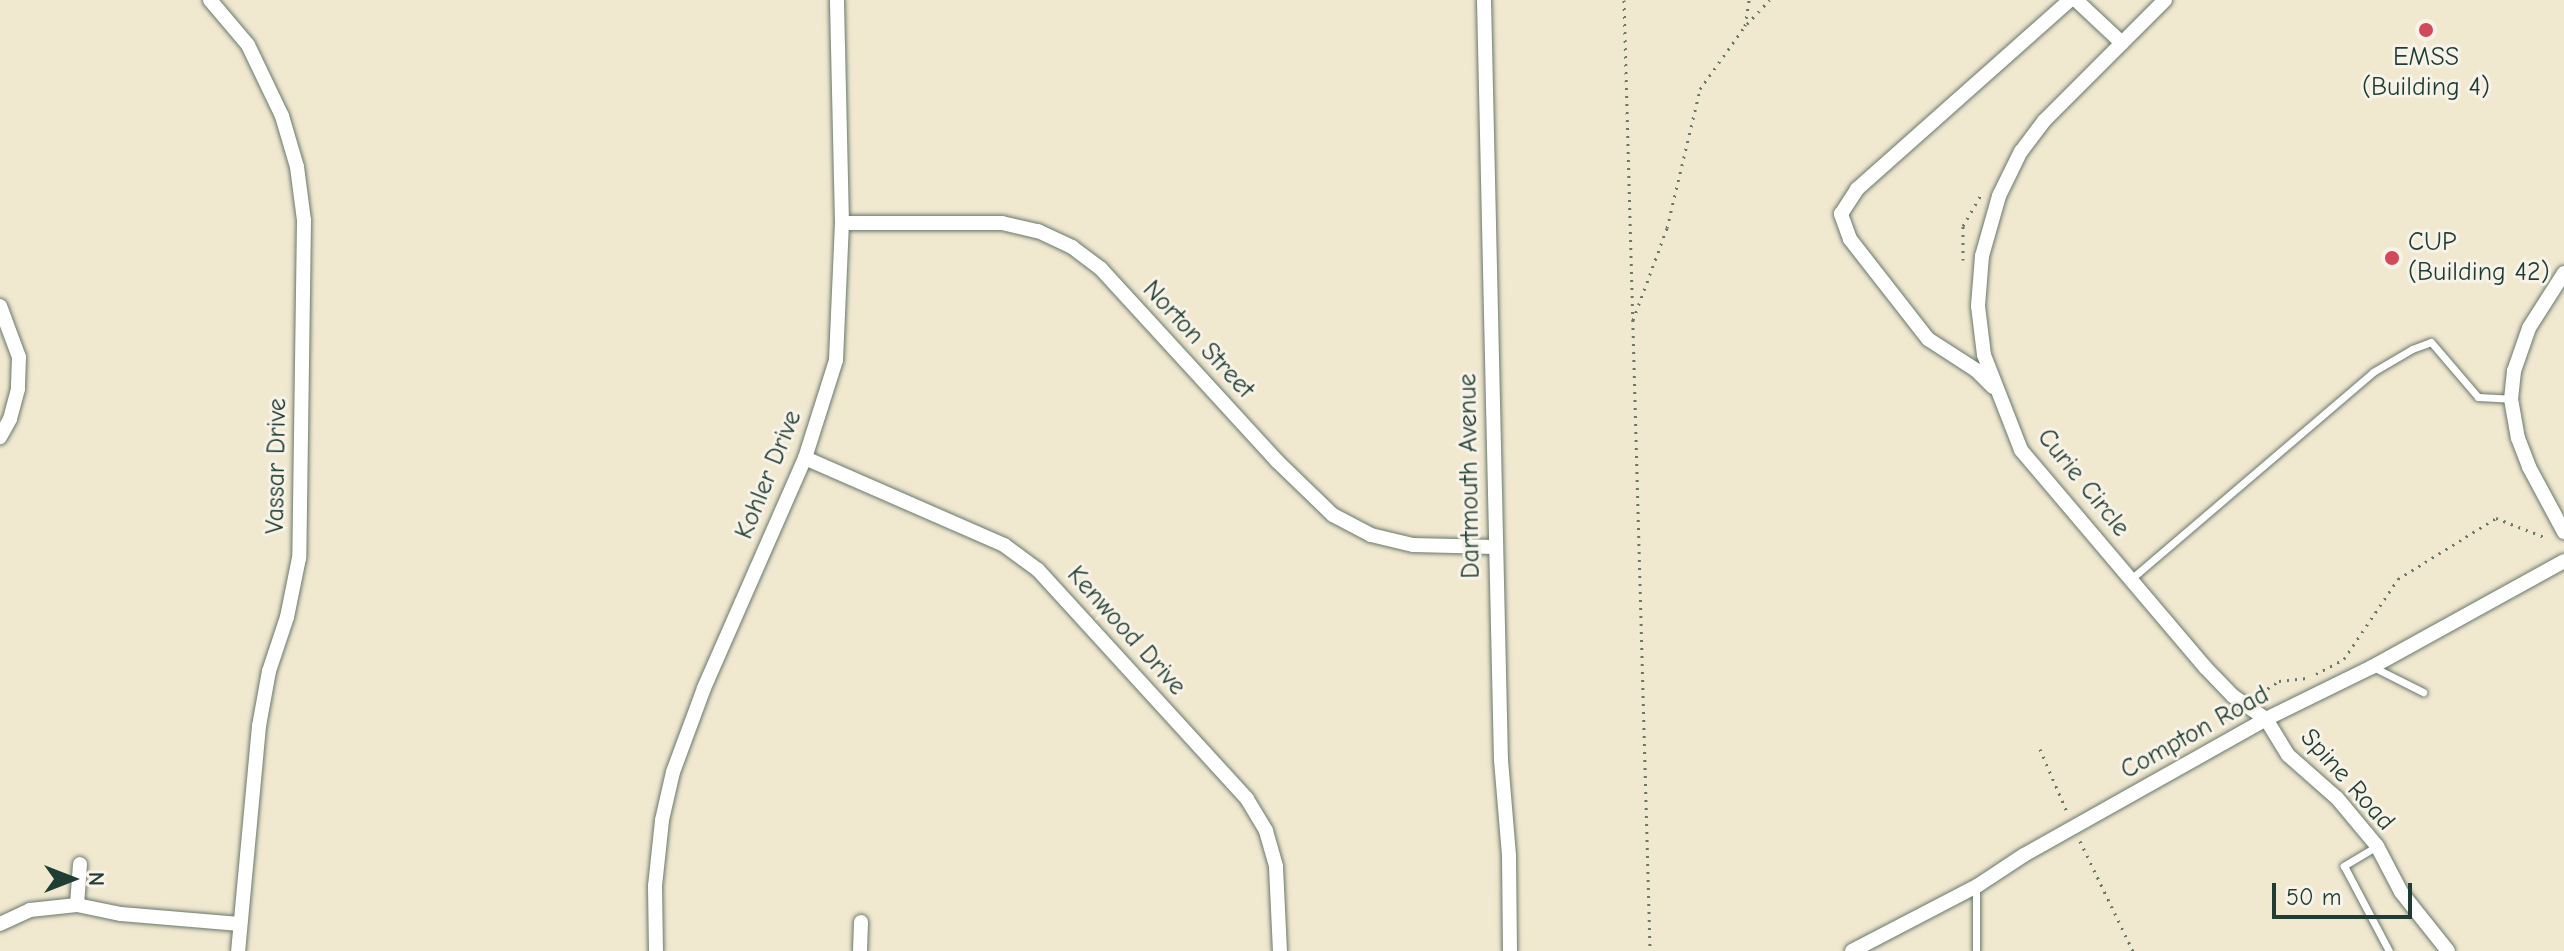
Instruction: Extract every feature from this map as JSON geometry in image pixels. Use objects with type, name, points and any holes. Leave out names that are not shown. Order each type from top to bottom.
[{"type":"street","name":"Kohler Drive","points":[[656,951],[656,873],[662,820],[673,772],[704,688],[805,458],[836,360],[842,223],[837,0]]},
{"type":"street","name":"Dartmouth Avenue","points":[[1484,0],[1495,547],[1510,951]]},
{"type":"street","points":[[1996,390],[1976,370],[1928,339],[1850,239],[1841,214],[1857,189],[1889,158],[2073,0],[2122,43]]},
{"type":"street","name":"Curie Circle","points":[[2165,0],[2044,121],[2021,151],[1999,196],[1982,256],[1978,306],[1984,355],[2021,450],[2205,667],[2244,704],[2266,719]]},
{"type":"street","name":"Vassar Drive","points":[[220,3],[248,45],[282,116],[297,167],[304,220],[299,558],[287,617],[269,671],[259,726],[238,951]]},
{"type":"street","name":"Norton Street","points":[[842,223],[1002,223],[1038,231],[1072,247],[1101,269],[1325,509],[1371,535],[1413,545],[1495,547]]},
{"type":"street","points":[[2563,530],[2529,467],[2518,438],[2511,399],[2514,371],[2529,328],[2564,273]]},
{"type":"street","points":[[0,306],[19,357],[18,389],[10,419],[0,437]]},
{"type":"street","name":"Kenwood Drive","points":[[805,458],[1004,545],[1038,570],[1247,799],[1266,831],[1276,867],[1280,951]]},
{"type":"street","name":"Compton Road","points":[[1852,951],[1977,886],[2266,719],[2372,667],[2564,561]]},
{"type":"street","name":"Spine Road","points":[[2266,719],[2288,755],[2337,798],[2377,846],[2401,892],[2448,951]]},
{"type":"street","points":[[77,905],[80,864]]},
{"type":"street","points":[[0,924],[30,910],[77,905],[121,914],[240,924]]},
{"type":"street","points":[[860,951],[861,922]]},
{"type":"lane","points":[[2131,579],[2373,372],[2412,349],[2431,342],[2478,397],[2511,399]]},
{"type":"lane","points":[[2372,667],[2423,692]]},
{"type":"lane","points":[[2377,846],[2344,866],[2389,951]]},
{"type":"lane","points":[[1976,951],[1977,886]]},
{"type":"path","points":[[1624,0],[1650,951]]},
{"type":"path","points":[[1745,26],[1749,0]]},
{"type":"path","points":[[1631,324],[1667,228],[1700,89],[1745,26],[1769,0]]},
{"type":"path","points":[[1963,269],[1963,226],[1986,184]]},
{"type":"path","points":[[2219,700],[2224,720],[2279,681],[2309,678],[2344,659],[2398,579],[2496,518],[2545,540],[2563,530]]},
{"type":"path","points":[[2040,749],[2133,951]]},
{"type":"place","name":"EMSS (Building 4)","points":[[2426,30]]},
{"type":"place","name":"CUP (Building 42)","points":[[2392,258]]}]
